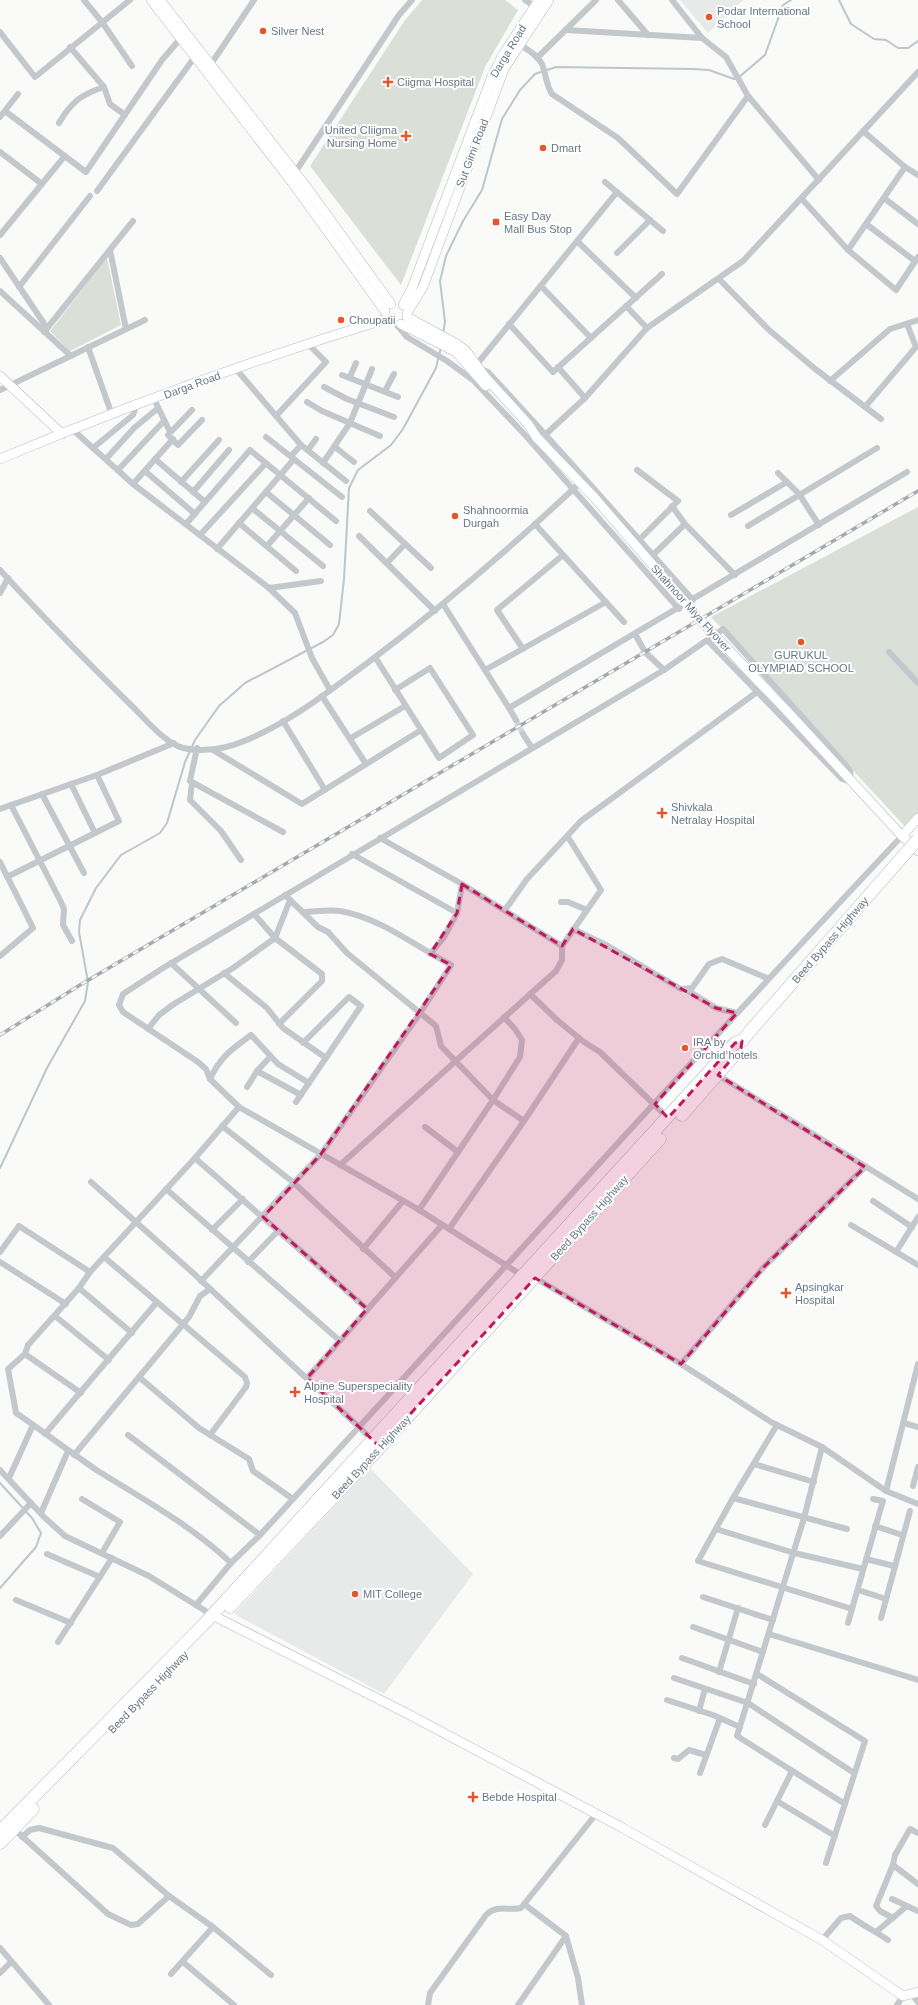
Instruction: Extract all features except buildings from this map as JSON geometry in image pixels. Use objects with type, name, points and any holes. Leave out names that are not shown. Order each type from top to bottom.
[{"type":"highway","name":"Beed Bypass Highway","points":[[529,1277],[735,1043],[742,1040],[751,1030],[918,839]]},
{"type":"highway","name":"Beed Bypass Highway","points":[[0,1843],[18,1833],[529,1277],[718,1075],[741,1048],[742,1040]]},
{"type":"highway","name":"Beed Bypass Highway","points":[[0,1831],[216,1616]]},
{"type":"main road","points":[[151,0],[194,58],[208,69]]},
{"type":"main road","points":[[160,0],[208,69],[292,175],[387,311],[389,323],[403,317],[395,303],[387,311]]},
{"type":"main road","points":[[539,6],[549,0]]},
{"type":"main road","name":"Darga Road","points":[[403,317],[412,288],[491,79],[502,56],[516,42],[539,6]]},
{"type":"main road","name":"Darga Road","points":[[0,459],[154,399],[308,344],[387,311]]},
{"type":"main road","name":"Shahnoor Miya Flyover","points":[[403,317],[413,330],[456,352],[526,430],[531,432],[593,496],[702,622],[840,771],[918,851]]},
{"type":"main road","name":"Shahnoor Miya Flyover","points":[[403,317],[458,344],[528,424],[531,432]]},
{"type":"main road","points":[[0,376],[62,434]]},
{"type":"main road","points":[[902,836],[918,818]]},
{"type":"main road","points":[[216,1616],[596,1814],[822,1940],[887,1985],[913,1996]]},
{"type":"street","points":[[84,0],[102,22],[132,66]]},
{"type":"street","points":[[0,32],[35,77],[70,47],[130,0]]},
{"type":"street","points":[[292,175],[399,15],[412,0]]},
{"type":"street","points":[[525,0],[539,6]]},
{"type":"street","points":[[539,60],[596,0]]},
{"type":"street","points":[[618,0],[648,35]]},
{"type":"street","points":[[672,0],[702,38],[726,57],[748,96],[819,180]]},
{"type":"street","points":[[208,69],[252,1]]},
{"type":"street","points":[[566,30],[702,38]]},
{"type":"street","points":[[5,111],[64,157],[86,172],[162,60],[180,39]]},
{"type":"street","points":[[516,42],[539,60],[548,89],[552,94],[618,138],[677,194],[748,96]]},
{"type":"street","points":[[70,47],[104,87],[110,104],[125,115]]},
{"type":"street","points":[[97,191],[194,58]]},
{"type":"street","points":[[546,434],[585,398],[647,328],[743,261],[918,72]]},
{"type":"street","points":[[59,123],[65,112],[77,99],[87,92],[104,87]]},
{"type":"street","points":[[0,117],[18,94]]},
{"type":"street","points":[[863,132],[905,167],[918,175]]},
{"type":"street","points":[[0,152],[42,184]]},
{"type":"street","points":[[0,235],[64,157]]},
{"type":"street","points":[[848,250],[905,167]]},
{"type":"street","points":[[605,182],[663,231]]},
{"type":"street","points":[[617,192],[509,324],[480,370],[488,372],[546,434],[584,479],[693,600]]},
{"type":"street","points":[[19,286],[90,196]]},
{"type":"street","points":[[884,198],[918,224]]},
{"type":"street","points":[[802,199],[848,250],[896,290],[917,259],[866,224]]},
{"type":"street","points":[[617,253],[650,220]]},
{"type":"street","points":[[46,330],[133,221]]},
{"type":"street","points":[[577,241],[636,298]]},
{"type":"street","points":[[110,250],[126,330]]},
{"type":"street","points":[[0,258],[46,330]]},
{"type":"street","points":[[509,324],[553,372],[662,274]]},
{"type":"street","points":[[719,279],[769,330],[830,381],[881,419]]},
{"type":"street","points":[[541,286],[591,338]]},
{"type":"street","points":[[0,291],[46,330],[70,356]]},
{"type":"street","points":[[626,306],[647,328]]},
{"type":"street","points":[[403,317],[407,337],[448,361],[473,380],[679,609]]},
{"type":"street","points":[[0,390],[145,320]]},
{"type":"street","points":[[830,381],[890,329],[918,320]]},
{"type":"street","points":[[865,407],[916,347],[907,324]]},
{"type":"street","points":[[276,416],[326,362],[308,344]]},
{"type":"street","points":[[88,348],[112,415]]},
{"type":"street","points":[[350,377],[356,363]]},
{"type":"street","points":[[558,367],[585,398]]},
{"type":"street","points":[[323,463],[350,423],[372,369]]},
{"type":"street","points":[[236,370],[301,445],[346,481]]},
{"type":"street","points":[[384,391],[394,374]]},
{"type":"street","points":[[342,375],[398,397]]},
{"type":"street","points":[[324,387],[347,399],[359,402],[394,417]]},
{"type":"street","points":[[154,399],[157,409],[170,432],[168,435],[178,444],[202,420]]},
{"type":"street","points":[[307,402],[322,411],[380,436]]},
{"type":"street","points":[[93,448],[133,415],[136,406]]},
{"type":"street","points":[[106,459],[134,428],[157,409]]},
{"type":"street","points":[[170,432],[192,410]]},
{"type":"street","points":[[118,470],[164,422]]},
{"type":"street","points":[[73,430],[134,484],[269,588],[295,613],[312,658],[330,690]]},
{"type":"street","points":[[266,437],[342,497]]},
{"type":"street","points":[[308,450],[316,439]]},
{"type":"street","points":[[134,484],[173,440]]},
{"type":"street","points":[[181,482],[219,440]]},
{"type":"street","points":[[217,548],[281,475],[301,445]]},
{"type":"street","points":[[335,447],[354,462]]},
{"type":"street","points":[[748,526],[877,448]]},
{"type":"street","points":[[192,492],[229,450]]},
{"type":"street","points":[[186,524],[250,450],[336,521]]},
{"type":"street","points":[[155,459],[205,502]]},
{"type":"street","points":[[200,535],[266,463]]},
{"type":"street","points":[[637,470],[678,501],[639,540]]},
{"type":"street","points":[[145,471],[195,514]]},
{"type":"street","points":[[509,708],[679,609],[907,472]]},
{"type":"street","points":[[778,473],[800,494],[818,525]]},
{"type":"street","points":[[0,570],[96,671],[163,736],[182,748],[213,750],[249,739],[283,722],[322,696],[435,611],[584,479]]},
{"type":"street","points":[[731,515],[787,482]]},
{"type":"street","points":[[266,492],[330,545]]},
{"type":"street","points":[[267,546],[309,498]]},
{"type":"street","points":[[672,506],[685,524],[735,575]]},
{"type":"street","points":[[252,508],[323,566]]},
{"type":"street","points":[[370,511],[431,568]]},
{"type":"street","points":[[239,523],[296,571]]},
{"type":"street","points":[[535,524],[624,622]]},
{"type":"street","points":[[653,555],[685,524]]},
{"type":"street","points":[[359,536],[435,611]]},
{"type":"street","points":[[387,564],[405,544]]},
{"type":"street","points":[[523,649],[497,610],[563,555]]},
{"type":"street","points":[[0,593],[8,578]]},
{"type":"street","points":[[269,588],[321,581]]},
{"type":"street","points":[[484,670],[606,602]]},
{"type":"street","points":[[443,604],[516,720]]},
{"type":"street","points":[[708,641],[842,779],[851,782],[850,771],[844,763],[723,629],[708,641],[664,670],[485,777],[352,854],[287,897],[254,914],[171,963],[123,994],[119,1005],[122,1012],[198,1062],[206,1069],[210,1079],[239,1107],[419,1210],[507,1266],[529,1277],[681,1364],[777,1425],[822,1447],[886,1491],[918,1504]]},
{"type":"street","points":[[635,634],[645,652],[664,670]]},
{"type":"street","points":[[889,652],[918,683]]},
{"type":"street","points":[[374,657],[405,706],[439,758],[473,735],[430,668],[395,690]]},
{"type":"street","points":[[505,910],[528,879],[568,838],[581,822],[757,692]]},
{"type":"street","points":[[322,696],[366,764]]},
{"type":"street","points":[[350,738],[405,706]]},
{"type":"street","points":[[283,722],[325,790]]},
{"type":"street","points":[[213,750],[302,804],[421,730]]},
{"type":"street","points":[[524,734],[532,748]]},
{"type":"street","points":[[0,809],[97,775],[174,743]]},
{"type":"street","points":[[196,748],[189,779],[192,782],[283,832]]},
{"type":"street","points":[[8,877],[119,821],[97,775]]},
{"type":"street","points":[[192,782],[190,800],[222,831],[241,860]]},
{"type":"street","points":[[71,784],[95,833]]},
{"type":"street","points":[[42,794],[84,873]]},
{"type":"street","points":[[12,805],[63,905],[63,925],[72,941]]},
{"type":"street","points":[[196,1605],[231,1563],[260,1535],[507,1266],[768,978],[902,836]]},
{"type":"street","points":[[380,838],[462,884],[562,946]]},
{"type":"street","points":[[340,1165],[556,971],[562,960],[562,946],[601,890],[568,838]]},
{"type":"street","points":[[352,854],[457,913]]},
{"type":"street","points":[[0,862],[33,928],[0,956]]},
{"type":"street","points":[[430,954],[444,937],[457,913],[462,884]]},
{"type":"street","points":[[287,897],[318,927],[328,932],[347,953],[436,1026],[441,1046],[493,1100],[524,1121]]},
{"type":"street","points":[[148,1028],[159,1015],[275,938],[287,897]]},
{"type":"street","points":[[561,902],[568,902],[587,910]]},
{"type":"street","points":[[202,1281],[321,1154],[420,1013],[451,965],[430,954],[392,930],[363,917],[339,910],[303,912]]},
{"type":"street","points":[[254,914],[275,938],[322,974],[322,981],[279,1024]]},
{"type":"street","points":[[574,929],[608,946],[716,1008],[737,1013]]},
{"type":"street","points":[[686,990],[692,988],[709,964],[722,959],[768,978]]},
{"type":"street","points":[[171,963],[236,1023]]},
{"type":"street","points":[[224,973],[267,1008],[279,1024],[303,1043],[326,1058]]},
{"type":"street","points":[[530,994],[579,1038],[600,1052],[668,1118]]},
{"type":"street","points":[[296,1102],[361,1006],[349,997],[303,1043]]},
{"type":"street","points":[[419,1210],[520,1057],[522,1040],[515,1029],[504,1017]]},
{"type":"street","points":[[210,1079],[218,1062],[231,1049],[250,1035],[278,1064],[309,1083]]},
{"type":"street","points":[[449,1229],[524,1121],[579,1038]]},
{"type":"street","points":[[247,1087],[257,1071],[270,1057]]},
{"type":"street","points":[[257,1071],[301,1095]]},
{"type":"street","points":[[718,1075],[918,1200]]},
{"type":"street","points":[[231,1563],[218,1550],[71,1453],[16,1413],[8,1369],[24,1354],[28,1345],[66,1304],[90,1272],[196,1158],[239,1107]]},
{"type":"street","points":[[222,1126],[294,1183],[363,1249],[395,1277]]},
{"type":"street","points":[[425,1127],[458,1152]]},
{"type":"street","points":[[196,1158],[367,1309]]},
{"type":"street","points":[[681,1364],[764,1267],[865,1167]]},
{"type":"street","points":[[91,1182],[202,1281],[376,1444]]},
{"type":"street","points":[[166,1189],[339,1340]]},
{"type":"street","points":[[212,1230],[243,1199]]},
{"type":"street","points":[[363,1249],[403,1201]]},
{"type":"street","points":[[873,1201],[912,1227]]},
{"type":"street","points":[[896,1252],[918,1217]]},
{"type":"street","points":[[307,1378],[442,1225]]},
{"type":"street","points":[[851,1225],[918,1265]]},
{"type":"street","points":[[0,1252],[19,1226],[90,1272]]},
{"type":"street","points":[[248,1262],[278,1231]]},
{"type":"street","points":[[104,1257],[245,1377],[247,1383],[210,1435]]},
{"type":"street","points":[[0,1262],[66,1304]]},
{"type":"street","points":[[79,1288],[132,1332]]},
{"type":"street","points":[[40,1513],[71,1453],[184,1324],[200,1296],[210,1289]]},
{"type":"street","points":[[46,1434],[157,1302]]},
{"type":"street","points":[[55,1316],[109,1360]]},
{"type":"street","points":[[24,1354],[81,1393]]},
{"type":"street","points":[[886,1491],[918,1364]]},
{"type":"street","points":[[139,1377],[199,1428],[249,1460],[252,1471],[293,1499]]},
{"type":"street","points":[[904,1423],[918,1428]]},
{"type":"street","points":[[34,1425],[5,1474],[30,1505],[65,1536],[148,1576],[216,1616]]},
{"type":"street","points":[[777,1425],[733,1498],[698,1561],[852,1609]]},
{"type":"street","points":[[128,1434],[260,1535]]},
{"type":"street","points":[[822,1447],[814,1482],[794,1553],[737,1736],[845,1804]]},
{"type":"street","points":[[754,1464],[814,1482]]},
{"type":"street","points":[[913,1486],[918,1467]]},
{"type":"street","points":[[733,1498],[847,1529]]},
{"type":"street","points":[[82,1499],[120,1522],[102,1553]]},
{"type":"street","points":[[848,1623],[883,1501],[873,1499]]},
{"type":"street","points":[[0,1536],[30,1505]]},
{"type":"street","points":[[880,1618],[902,1535],[910,1511]]},
{"type":"street","points":[[875,1526],[902,1535]]},
{"type":"street","points":[[716,1529],[794,1553],[863,1569]]},
{"type":"street","points":[[47,1554],[100,1577]]},
{"type":"street","points":[[58,1642],[112,1558]]},
{"type":"street","points":[[866,1559],[894,1566]]},
{"type":"street","points":[[858,1590],[886,1599]]},
{"type":"street","points":[[703,1597],[773,1620]]},
{"type":"street","points":[[16,1600],[71,1623]]},
{"type":"street","points":[[719,1672],[738,1608]]},
{"type":"street","points":[[693,1627],[763,1652]]},
{"type":"street","points":[[769,1634],[918,1680]]},
{"type":"street","points":[[682,1658],[754,1684]]},
{"type":"street","points":[[757,1674],[865,1741],[826,1863]]},
{"type":"street","points":[[674,1678],[748,1704],[854,1773]]},
{"type":"street","points":[[699,1711],[705,1689]]},
{"type":"street","points":[[667,1700],[720,1718],[740,1727]]},
{"type":"street","points":[[700,1773],[720,1718]]},
{"type":"street","points":[[674,1758],[678,1759],[689,1750],[706,1754]]},
{"type":"street","points":[[765,1825],[792,1771]]},
{"type":"street","points":[[778,1801],[835,1836]]},
{"type":"street","points":[[428,2005],[430,1993],[486,1915],[499,1908],[513,1910],[521,1908],[596,1814]]},
{"type":"street","points":[[18,1833],[39,1828],[113,1848],[168,1896],[213,1927],[271,1975]]},
{"type":"street","points":[[893,1918],[880,1911],[876,1906],[893,1865],[895,1855],[910,1829],[918,1833]]},
{"type":"street","points":[[18,1833],[108,1914],[131,1925],[138,1924],[168,1896]]},
{"type":"street","points":[[893,1865],[918,1884]]},
{"type":"street","points":[[892,1899],[918,1911]]},
{"type":"street","points":[[524,1904],[566,1936],[570,1958],[578,1978],[582,2005]]},
{"type":"street","points":[[876,1932],[907,1906]]},
{"type":"street","points":[[822,1940],[841,1918],[850,1916],[863,1926],[888,1940]]},
{"type":"street","points":[[171,1974],[213,1927]]},
{"type":"street","points":[[518,2005],[566,1936]]},
{"type":"street","points":[[0,1948],[49,2005]]},
{"type":"street","points":[[0,1973],[12,1962]]},
{"type":"street","points":[[183,1962],[234,2005]]},
{"type":"street","points":[[897,2005],[913,1996]]},
{"type":"highlighted area","points":[[462,884],[562,946],[573,929],[716,1008],[737,1013],[655,1104],[668,1118],[735,1043],[742,1041],[741,1048],[718,1075],[865,1167],[764,1267],[681,1364],[535,1278],[380,1447],[307,1378],[367,1309],[263,1217],[321,1154],[451,965],[430,954],[457,913]]},
{"type":"shaded area","points":[[422,0],[505,0],[518,10],[485,67],[401,285],[310,166],[405,20]]},
{"type":"shaded area","name":"Podar International School","points":[[680,0],[743,0],[708,33]]},
{"type":"shaded area","points":[[107,258],[121,325],[70,351],[50,331]]},
{"type":"shaded area","points":[[918,507],[918,824],[910,832],[711,617]]},
{"type":"shaded area","name":"MIT College","points":[[370,1468],[473,1574],[384,1694],[234,1614]]},
{"type":"waterway","points":[[443,333],[445,322],[440,281],[446,256],[463,221],[482,190],[502,119],[520,90],[535,74],[556,67],[692,69],[709,70],[734,79],[738,78],[765,55],[783,5],[791,0]]},
{"type":"waterway","points":[[839,0],[851,24],[874,39],[886,40],[898,48],[908,48],[918,41]]},
{"type":"waterway","points":[[0,1168],[47,1068],[85,1001],[88,982],[79,932],[80,920],[96,888],[121,855],[160,833],[167,823],[185,762],[195,740],[219,706],[245,683],[323,642],[333,635],[339,624],[344,579],[349,488],[358,470],[391,445],[403,429],[436,368],[441,347]]},
{"type":"waterway","points":[[0,1483],[32,1518],[41,1533],[36,1547],[0,1588]]},
{"type":"tunnel","points":[[516,720],[523,734]]},
{"type":"railway","points":[[0,1035],[80,985],[918,491]]},
{"type":"place","name":"Podar International School","points":[[709,17]]},
{"type":"place","name":"Silver Nest","points":[[263,31]]},
{"type":"place","name":"Ciigma Hospital","points":[[388,82]]},
{"type":"place","name":"United CIiigma Nursing Home","points":[[406,136]]},
{"type":"place","name":"Dmart","points":[[543,148]]},
{"type":"place","name":"Easy Day Mall Bus Stop","points":[[496,222]]},
{"type":"place","name":"Choupatii","points":[[341,320]]},
{"type":"place","name":"Shahnoormia Durgah","points":[[455,516]]},
{"type":"place","name":"GURUKUL OLYMPIAD SCHOOL","points":[[801,642]]},
{"type":"place","name":"Shivkala Netralay Hospital","points":[[662,813]]},
{"type":"place","name":"IRA by Orchid hotels","points":[[685,1048]]},
{"type":"place","name":"Apsingkar Hospital","points":[[786,1293]]},
{"type":"place","name":"Alpine Superspeciality Hospital","points":[[295,1392]]},
{"type":"place","name":"MIT College","points":[[355,1594]]},
{"type":"place","name":"Bebde Hospital","points":[[473,1797]]}]
